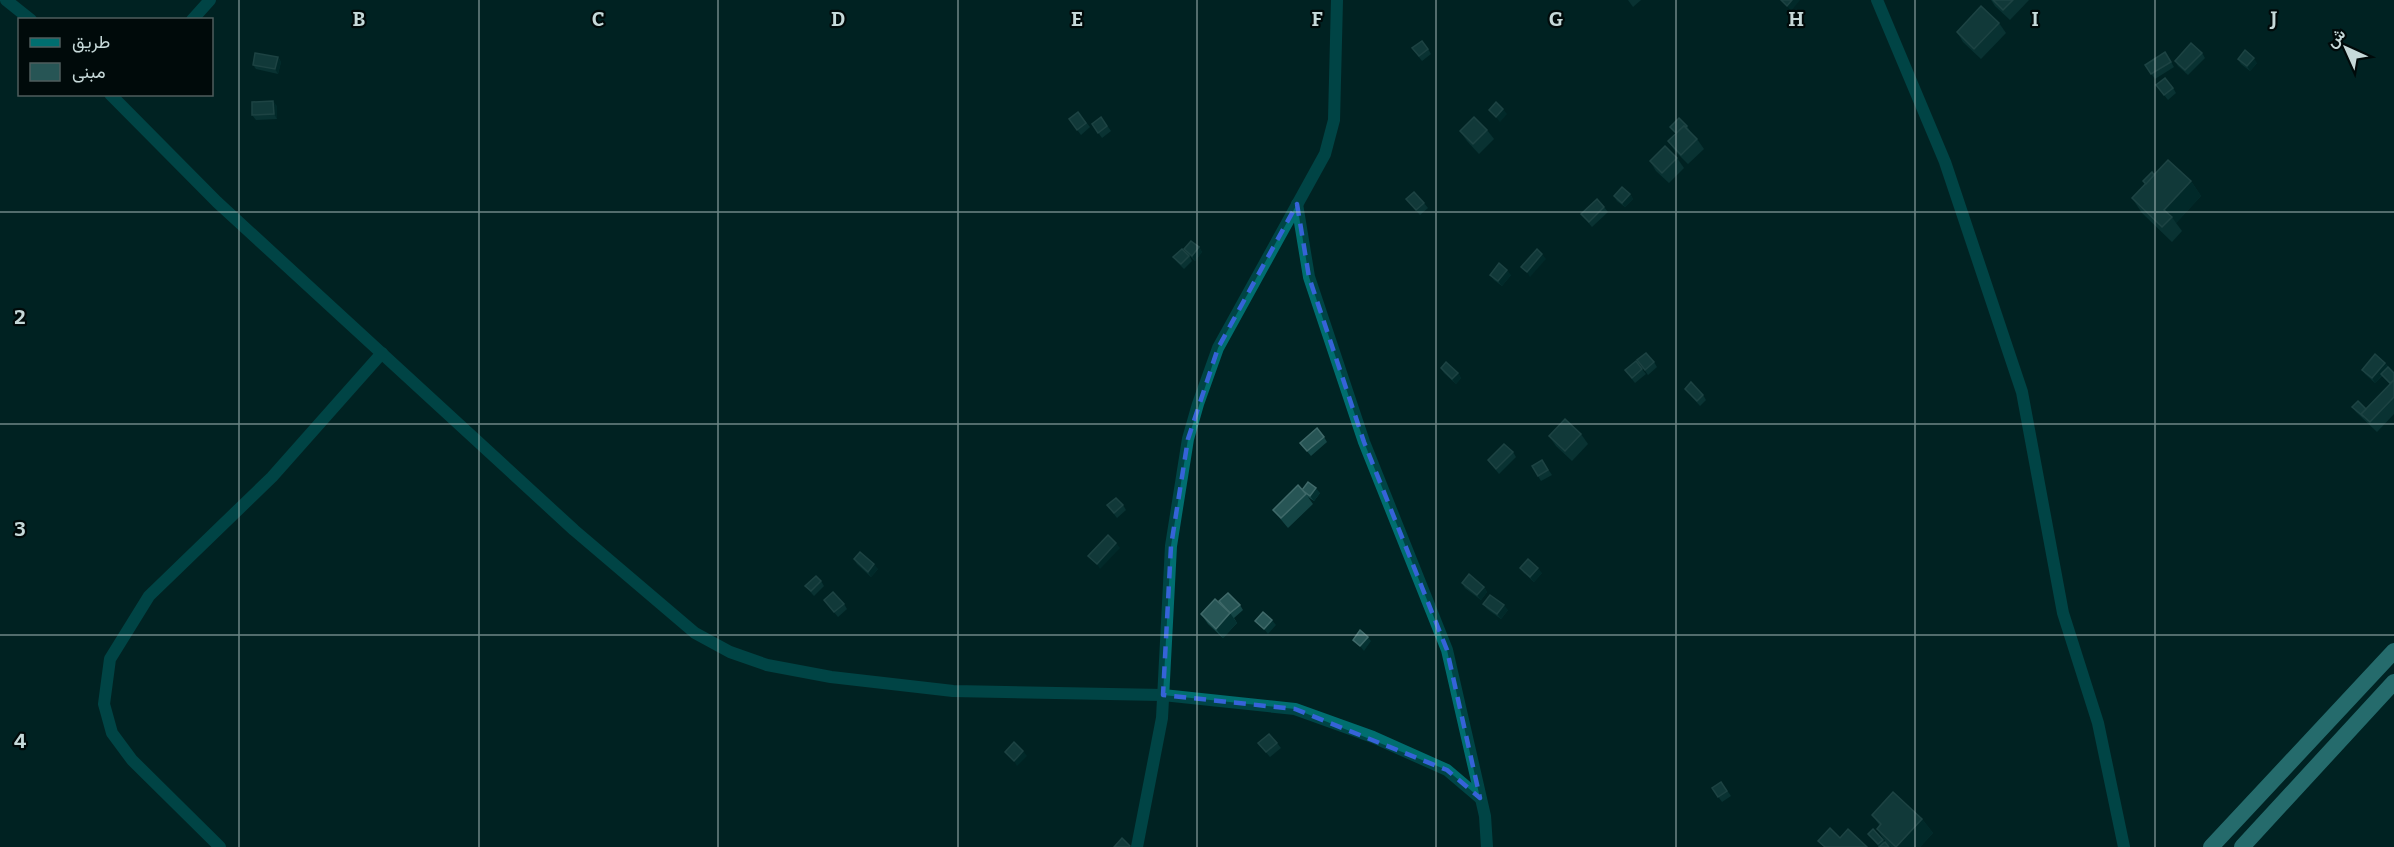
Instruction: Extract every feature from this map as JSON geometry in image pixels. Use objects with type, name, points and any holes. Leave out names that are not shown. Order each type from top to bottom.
[{"type":"highway","points":[[2211,847],[2394,651]]},
{"type":"highway","points":[[2242,847],[2394,682]]},
{"type":"street","points":[[6,0],[28,18]]},
{"type":"street","points":[[194,18],[210,0]]},
{"type":"street","points":[[1137,847],[1161,718],[1171,546],[1188,439],[1195,412],[1218,348],[1325,154],[1334,120],[1338,0]]},
{"type":"street","points":[[1877,0],[1946,162],[2022,392],[2063,613],[2098,723],[2124,847]]},
{"type":"street","points":[[118,97],[218,202],[574,530],[695,633],[730,652],[767,665],[831,677],[953,691],[1163,695],[1295,710],[1373,737],[1447,770],[1480,798]]},
{"type":"street","points":[[1297,204],[1309,277],[1364,442],[1447,650],[1480,798],[1487,847]]},
{"type":"street","points":[[220,847],[132,760],[112,733],[104,704],[110,659],[149,596],[272,477],[382,353]]},
{"type":"highlighted area","points":[[1297,204],[1309,277],[1364,442],[1447,650],[1480,798],[1447,770],[1295,709],[1163,695],[1171,546],[1188,439],[1218,348]]},
{"type":"building","points":[[1781,0],[1792,0],[1787,6]]},
{"type":"building","points":[[1993,0],[2013,0],[2003,10]]},
{"type":"building","points":[[1981,6],[1999,23],[1974,49],[1957,32]]},
{"type":"building","points":[[1422,41],[1428,49],[1419,56],[1412,48]]},
{"type":"building","points":[[2191,43],[2202,53],[2185,70],[2175,61]]},
{"type":"building","points":[[2245,50],[2254,58],[2247,66],[2238,59]]},
{"type":"building","points":[[2165,52],[2171,62],[2151,74],[2145,65]]},
{"type":"building","points":[[255,53],[278,57],[275,69],[253,65]]},
{"type":"building","points":[[2165,78],[2173,88],[2164,95],[2156,85]]},
{"type":"building","points":[[273,101],[274,114],[252,115],[252,102]]},
{"type":"building","points":[[1496,102],[1503,109],[1496,117],[1489,110]]},
{"type":"building","points":[[1078,112],[1086,123],[1077,130],[1069,119]]},
{"type":"building","points":[[1101,117],[1107,126],[1098,133],[1092,124]]},
{"type":"building","points":[[1474,117],[1487,130],[1473,144],[1460,131]]},
{"type":"building","points":[[1679,118],[1687,126],[1676,133],[1670,127]]},
{"type":"building","points":[[1684,126],[1697,139],[1681,155],[1668,141]]},
{"type":"building","points":[[1665,146],[1677,158],[1662,173],[1650,161]]},
{"type":"building","points":[[2168,160],[2191,181],[2164,210],[2172,217],[2162,227],[2132,198]]},
{"type":"building","points":[[2152,172],[2154,175],[2146,184],[2143,181]]},
{"type":"building","points":[[1622,187],[1630,194],[1622,203],[1614,196]]},
{"type":"building","points":[[1414,192],[1424,203],[1416,210],[1406,199]]},
{"type":"building","points":[[1597,199],[1604,207],[1589,222],[1581,214]]},
{"type":"building","points":[[1191,241],[1199,247],[1192,256],[1184,249]]},
{"type":"building","points":[[1182,249],[1189,256],[1181,264],[1173,257]]},
{"type":"building","points":[[1537,249],[1542,254],[1527,272],[1521,267]]},
{"type":"building","points":[[1499,263],[1507,270],[1498,281],[1490,275]]},
{"type":"building","points":[[1646,353],[1654,362],[1645,370],[1637,360]]},
{"type":"building","points":[[2375,354],[2385,363],[2372,378],[2362,370]]},
{"type":"building","points":[[1636,361],[1642,369],[1632,378],[1625,370]]},
{"type":"building","points":[[1446,362],[1458,373],[1452,379],[1441,368]]},
{"type":"building","points":[[2388,367],[2394,373],[2394,380],[2390,383],[2381,374]]},
{"type":"building","points":[[2394,380],[2394,397],[2370,422],[2361,414]]},
{"type":"building","points":[[1691,382],[1703,395],[1697,401],[1685,389]]},
{"type":"building","points":[[2358,401],[2366,409],[2361,414],[2364,417],[2352,407]]},
{"type":"building","points":[[1565,419],[1581,434],[1565,451],[1549,436]]},
{"type":"building","points":[[1317,428],[1324,437],[1307,451],[1300,443]]},
{"type":"building","points":[[1504,444],[1513,452],[1496,469],[1488,460]]},
{"type":"building","points":[[1542,460],[1548,470],[1538,476],[1532,466]]},
{"type":"building","points":[[1308,482],[1316,488],[1310,496],[1302,490]]},
{"type":"building","points":[[1298,485],[1306,494],[1281,518],[1273,510]]},
{"type":"building","points":[[1116,498],[1123,505],[1114,513],[1107,505]]},
{"type":"building","points":[[1108,535],[1116,543],[1097,564],[1088,556]]},
{"type":"building","points":[[860,552],[874,564],[868,572],[854,559]]},
{"type":"building","points":[[1528,559],[1538,568],[1530,577],[1520,568]]},
{"type":"building","points":[[1469,574],[1484,587],[1477,595],[1462,583]]},
{"type":"building","points":[[816,576],[821,581],[811,591],[805,586]]},
{"type":"building","points":[[833,592],[844,604],[834,612],[824,600]]},
{"type":"building","points":[[1228,593],[1240,605],[1230,613],[1219,601]]},
{"type":"building","points":[[1490,595],[1504,605],[1497,614],[1483,604]]},
{"type":"building","points":[[1215,599],[1230,613],[1216,629],[1201,614]]},
{"type":"building","points":[[1263,612],[1272,620],[1264,629],[1255,621]]},
{"type":"building","points":[[1360,630],[1368,637],[1360,646],[1353,640]]},
{"type":"building","points":[[1269,734],[1277,743],[1266,752],[1258,743]]},
{"type":"building","points":[[1014,742],[1023,751],[1014,761],[1005,752]]},
{"type":"building","points":[[1721,782],[1727,791],[1718,797],[1712,788]]},
{"type":"building","points":[[1893,792],[1922,819],[1896,847],[1877,829],[1881,824],[1872,815]]},
{"type":"building","points":[[1830,828],[1840,838],[1848,829],[1867,847],[1825,847],[1818,841]]},
{"type":"building","points":[[1873,829],[1883,840],[1878,844],[1868,834]]},
{"type":"building","points":[[1122,838],[1130,846],[1114,847]]},
{"type":"building","points":[[1885,842],[1889,847],[1879,847]]}]
